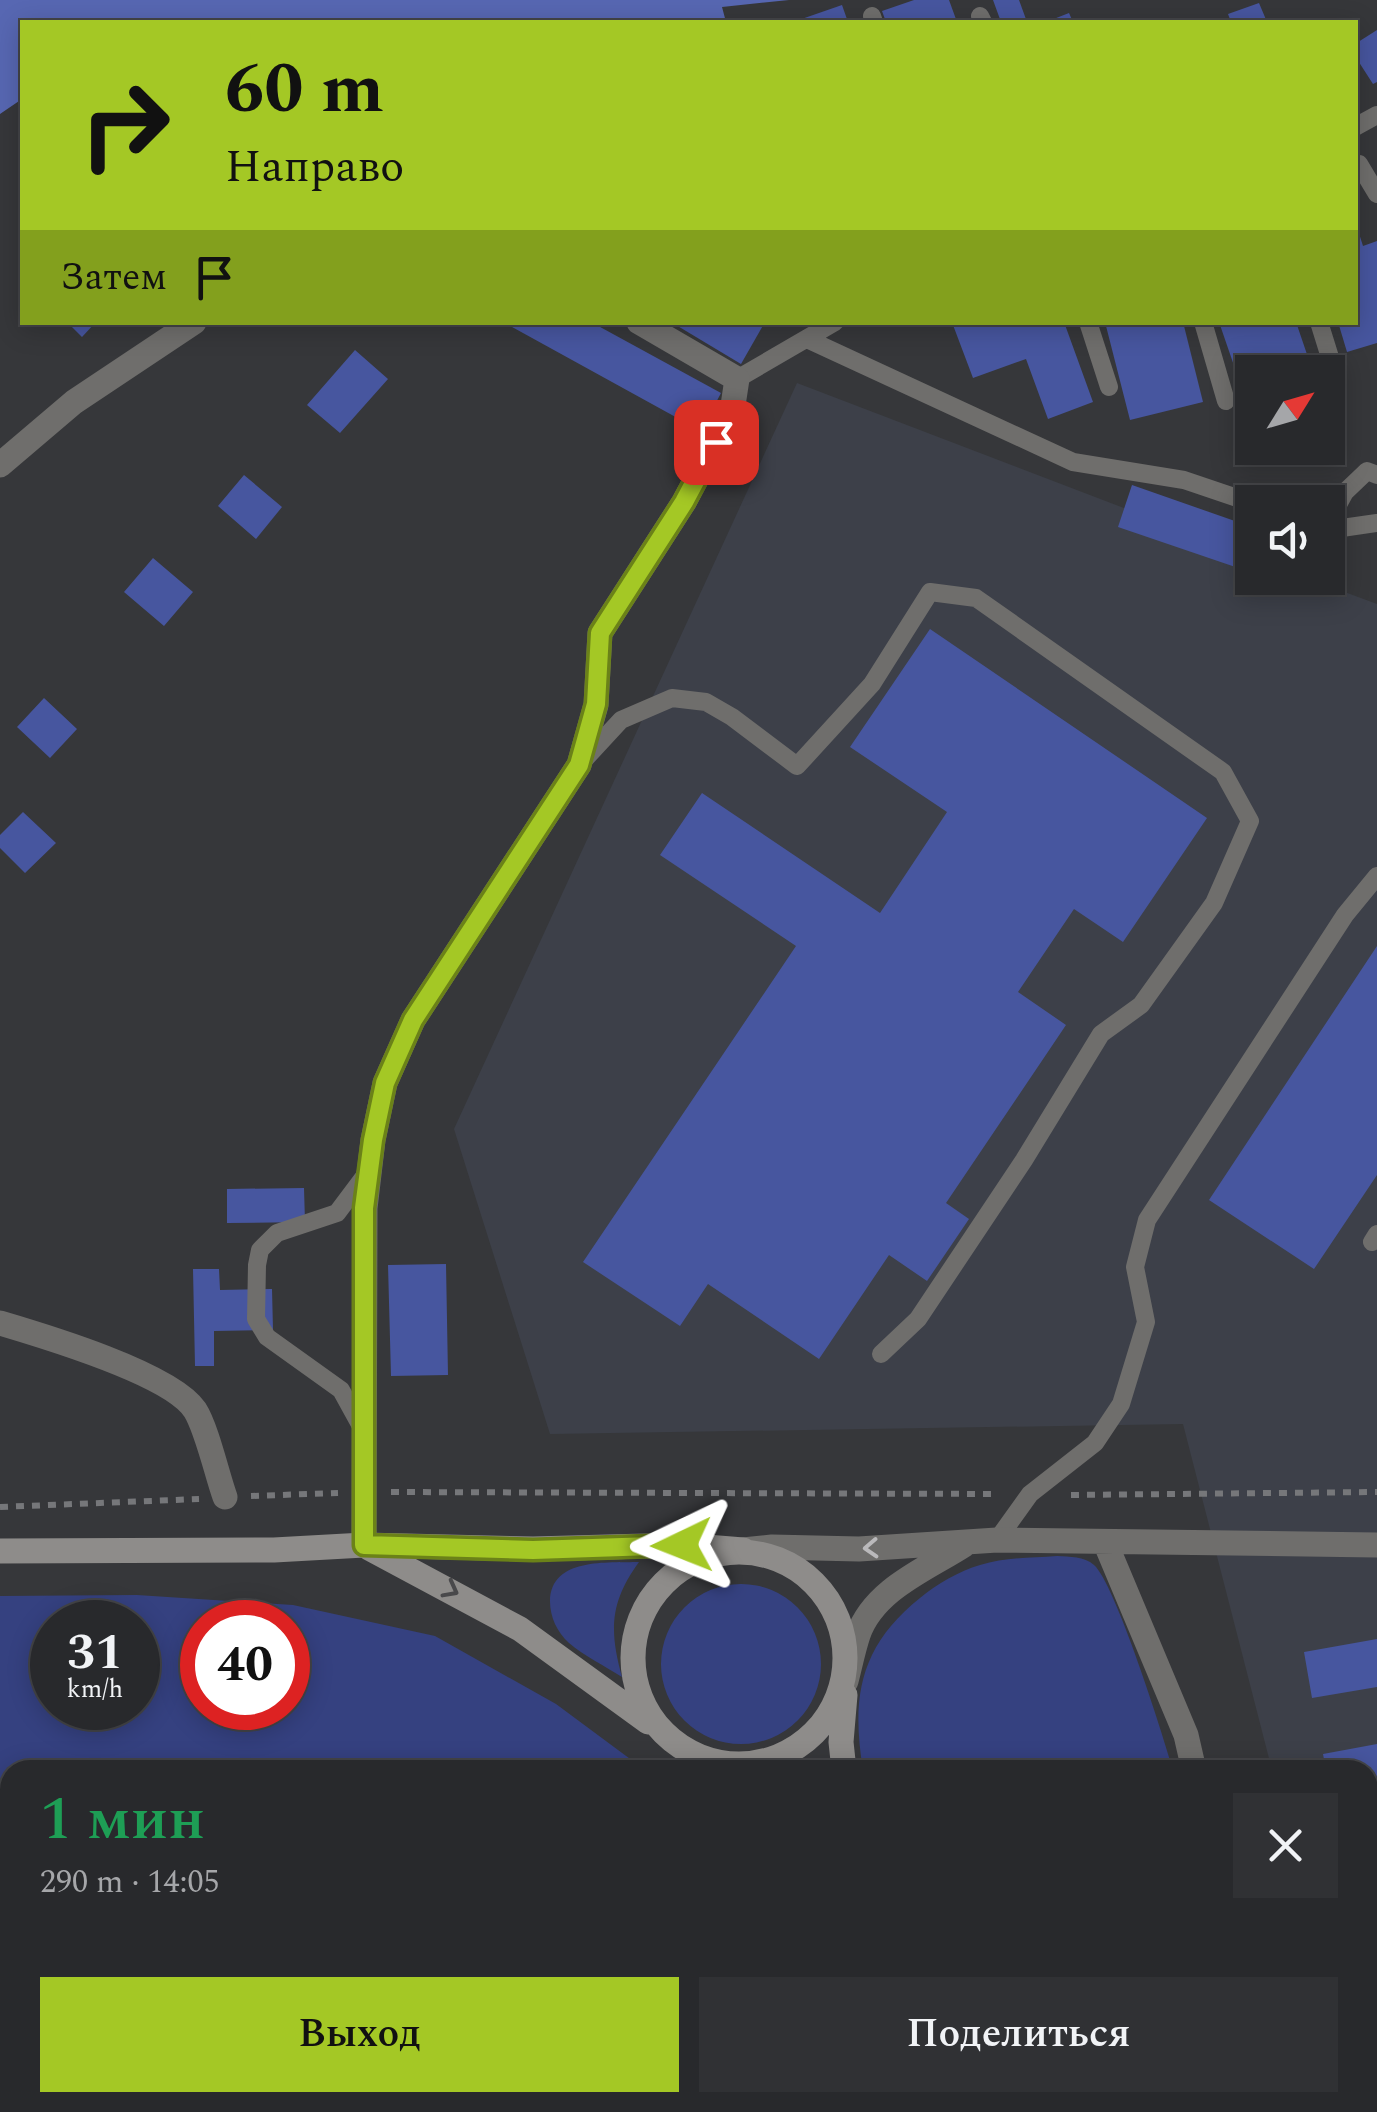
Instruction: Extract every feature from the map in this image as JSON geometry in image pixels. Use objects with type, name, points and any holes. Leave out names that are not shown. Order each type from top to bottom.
[{"type":"street","points":[[0,464],[74,402],[190,325]]},
{"type":"street","points":[[364,1545],[364,1208],[385,1083],[413,1020],[579,765],[596,704],[600,633],[684,502],[732,412],[737,379],[644,325]]},
{"type":"street","points":[[0,1323],[46,1336],[156,1380],[194,1409],[226,1498]]},
{"type":"street","points":[[715,1760],[669,1738],[647,1713],[635,1683],[632,1650],[640,1618],[657,1590],[697,1560],[772,1546],[859,1549],[998,1540],[1377,1545]]},
{"type":"street","points":[[843,1760],[846,1681],[858,1632],[882,1600],[920,1570],[968,1542]]},
{"type":"street","points":[[1105,1542],[1186,1735],[1192,1760]]},
{"type":"street","points":[[364,1545],[520,1629],[695,1760]]},
{"type":"street","points":[[0,1550],[274,1550],[364,1545],[533,1550],[682,1545],[768,1555],[799,1571],[823,1595],[841,1630],[846,1681],[818,1729],[803,1744],[771,1760]]},
{"type":"lane","points":[[1364,166],[1377,194]]},
{"type":"lane","points":[[737,379],[830,325]]},
{"type":"lane","points":[[1089,325],[1109,387]]},
{"type":"lane","points":[[1205,325],[1226,401]]},
{"type":"lane","points":[[1320,325],[1329,355]]},
{"type":"lane","points":[[807,339],[1073,462],[1184,480],[1235,497]]},
{"type":"lane","points":[[1345,492],[1367,470],[1377,474]]},
{"type":"lane","points":[[1345,525],[1377,523]]},
{"type":"lane","points":[[579,765],[622,720],[672,698],[706,702],[798,766],[872,684],[930,592],[976,598],[1223,772],[1250,821],[1214,903],[1140,1005],[1101,1034],[1024,1160],[918,1320],[881,1354]]},
{"type":"lane","points":[[998,1540],[1030,1494],[1095,1443],[1121,1404],[1146,1322],[1136,1266],[1147,1220],[1345,915],[1377,876]]},
{"type":"lane","points":[[363,1430],[342,1390],[267,1337],[256,1319],[257,1265],[260,1250],[278,1234],[336,1213],[353,1196],[370,1168]]},
{"type":"path","points":[[0,1507],[364,1492],[1377,1492]]},
{"type":"shaded area","points":[[0,0],[789,0],[722,7],[725,20],[20,20],[20,100],[0,114]]},
{"type":"shaded area","points":[[797,383],[1235,550],[1235,595],[1345,592],[1377,604],[1377,1760],[1269,1760],[1183,1424],[550,1434],[454,1129]]},
{"type":"shaded area","points":[[1057,1556],[1094,1565],[1114,1600],[1138,1661],[1170,1760],[862,1760],[860,1696],[872,1654],[884,1635],[920,1598],[956,1574],[1008,1559]]},
{"type":"shaded area","points":[[639,1562],[622,1590],[615,1617],[615,1645],[622,1677],[565,1639],[553,1618],[550,1601],[560,1576],[570,1570],[597,1563]]},
{"type":"shaded area","points":[[741,1584],[771,1590],[797,1608],[815,1634],[821,1664],[815,1694],[797,1720],[771,1738],[741,1744],[711,1738],[685,1720],[667,1694],[661,1664],[667,1634],[685,1608],[711,1590]]},
{"type":"shaded area","points":[[137,1595],[215,1600],[180,1600],[180,1730],[310,1730],[310,1609],[435,1636],[556,1704],[632,1760],[0,1760],[0,1596]]},
{"type":"building","points":[[914,0],[949,0],[956,20],[885,20],[882,11]]},
{"type":"building","points":[[993,0],[1019,0],[1026,20],[1000,20]]},
{"type":"building","points":[[1259,3],[1266,20],[1230,20],[1228,14]]},
{"type":"building","points":[[842,5],[847,20],[799,20]]},
{"type":"building","points":[[1069,13],[1072,20],[1051,20]]},
{"type":"building","points":[[1377,30],[1377,82],[1373,84],[1358,61],[1358,42]]},
{"type":"building","points":[[1358,230],[1363,246],[1377,241],[1377,343],[1347,352],[1339,325],[1358,325]]},
{"type":"building","points":[[70,325],[93,325],[82,337]]},
{"type":"building","points":[[508,325],[596,325],[721,393],[701,431]]},
{"type":"building","points":[[676,325],[763,325],[741,364]]},
{"type":"building","points":[[953,325],[1065,325],[1093,402],[1048,419],[1026,359],[973,378]]},
{"type":"building","points":[[1106,325],[1184,325],[1203,402],[1130,420]]},
{"type":"building","points":[[1220,325],[1297,325],[1307,355],[1235,355],[1235,369]]},
{"type":"building","points":[[355,350],[388,379],[340,433],[307,405]]},
{"type":"building","points":[[244,475],[282,507],[256,539],[218,506]]},
{"type":"building","points":[[1132,485],[1235,521],[1235,567],[1118,527]]},
{"type":"building","points":[[153,558],[193,592],[164,626],[124,592]]},
{"type":"building","points":[[930,629],[1207,818],[1123,942],[1074,909],[1018,992],[1066,1025],[946,1203],[969,1219],[927,1281],[889,1255],[819,1359],[708,1284],[680,1326],[583,1262],[796,946],[660,855],[702,793],[880,913],[947,812],[850,747]]},
{"type":"building","points":[[44,698],[77,729],[50,758],[17,727]]},
{"type":"building","points":[[23,812],[56,843],[25,873],[0,848],[0,835]]},
{"type":"building","points":[[1377,946],[1377,1175],[1314,1269],[1209,1200]]},
{"type":"building","points":[[304,1188],[305,1222],[227,1223],[227,1189]]},
{"type":"building","points":[[446,1264],[448,1375],[391,1376],[388,1265]]},
{"type":"building","points":[[193,1269],[219,1269],[220,1290],[272,1289],[273,1330],[214,1331],[214,1366],[195,1366]]},
{"type":"building","points":[[1377,1639],[1377,1687],[1312,1698],[1304,1652]]},
{"type":"building","points":[[1377,1744],[1377,1760],[1324,1760],[1323,1754]]},
{"type":"route","points":[[682,1545],[533,1550],[364,1545],[364,1208],[385,1083],[413,1020],[579,765],[596,704],[600,633],[684,502],[716,442]]}]
